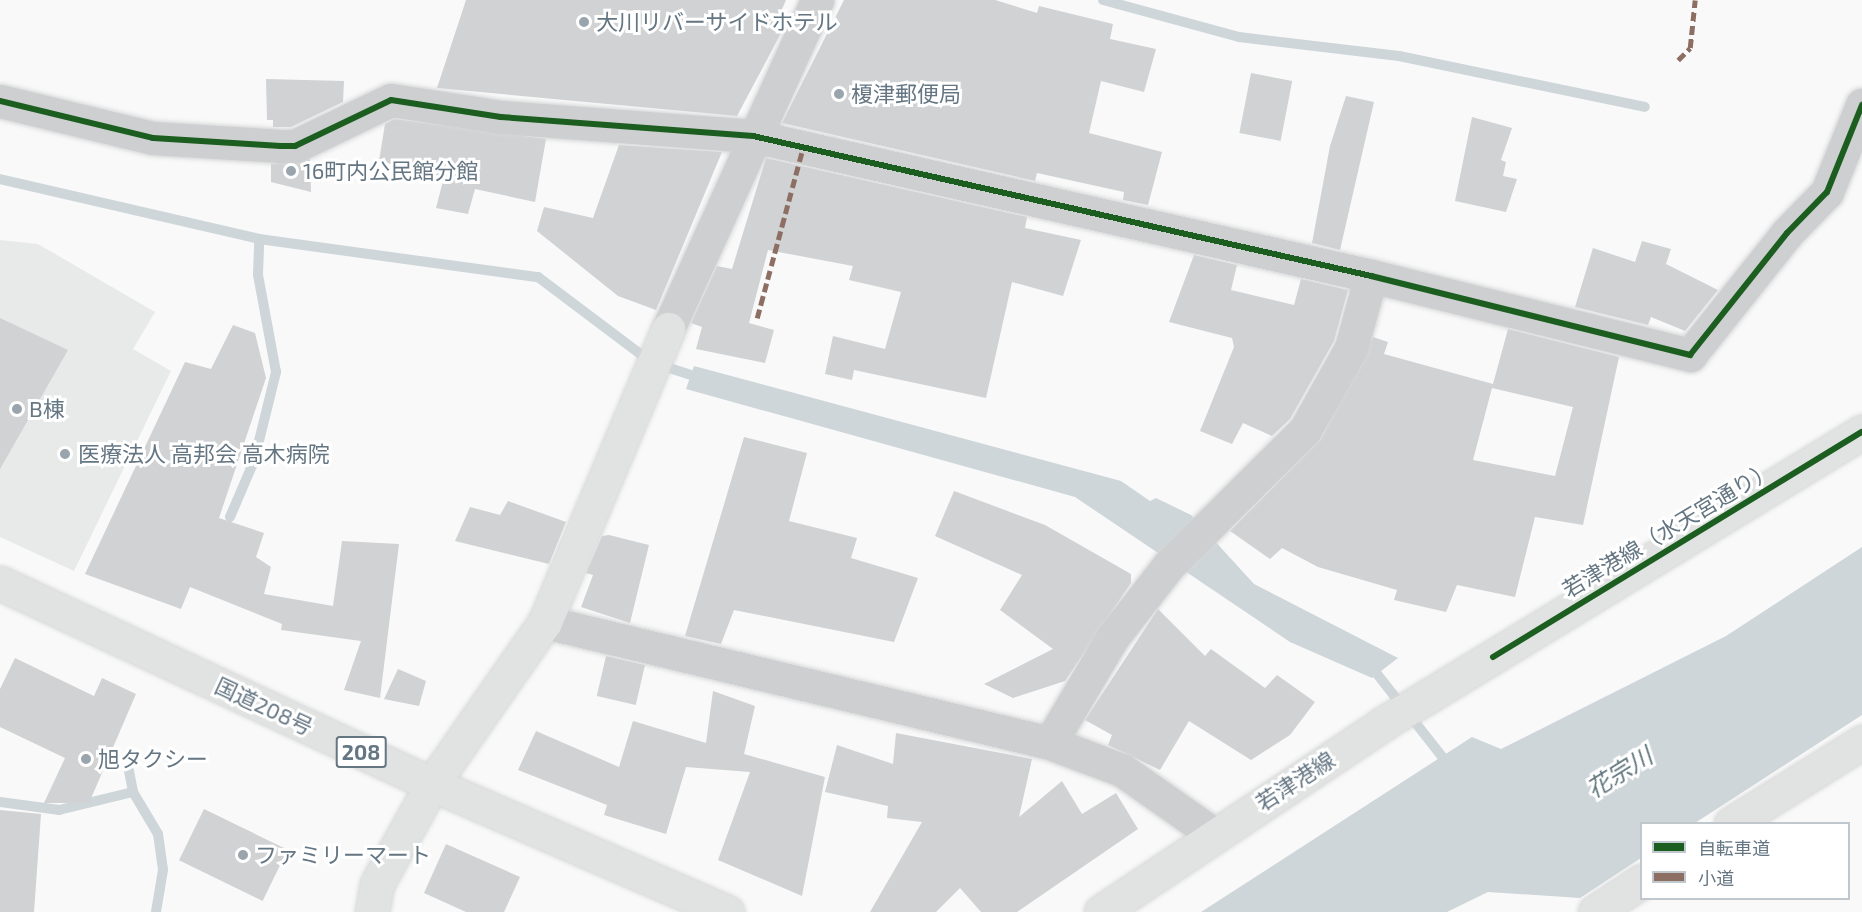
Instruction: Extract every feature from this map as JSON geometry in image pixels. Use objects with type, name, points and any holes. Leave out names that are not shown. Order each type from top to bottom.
[{"type":"main road","points":[[372,912],[377,884],[432,784],[546,622],[668,329]]},
{"type":"main road","name":"若津港線（水天宮通り）","points":[[1493,657],[1862,432]]},
{"type":"main road","name":"国道208号","points":[[0,583],[432,784],[727,912]]},
{"type":"main road","name":"若津港線","points":[[1101,912],[1213,834],[1384,723],[1493,657]]},
{"type":"main road","points":[[1734,822],[1862,742]]},
{"type":"main road","points":[[1595,912],[1640,882]]},
{"type":"street","points":[[668,329],[753,136],[817,0]]},
{"type":"street","points":[[0,101],[153,138],[281,146],[295,146],[391,100],[501,117],[753,136],[1371,276],[1690,356],[1786,233],[1827,192],[1862,105]]},
{"type":"street","points":[[1050,742],[1112,638],[1170,563],[1305,430],[1351,348],[1371,276]]},
{"type":"street","points":[[546,622],[1050,742],[1122,770],[1213,834]]},
{"type":"shaded area","name":"医療法人 高邦会 高木病院","points":[[0,240],[38,244],[155,312],[133,349],[171,371],[74,571],[0,537]]},
{"type":"water","points":[[694,366],[1121,481],[1150,501],[1156,498],[1191,515],[1254,584],[1398,658],[1372,678],[1290,642],[1075,497],[686,389]]},
{"type":"water","name":"花宗川","points":[[1862,547],[1862,715],[1697,822],[1640,822],[1640,859],[1580,898],[1488,892],[1447,912],[1201,912],[1472,737],[1501,749],[1726,636]]},
{"type":"building","points":[[466,0],[786,0],[779,16],[788,20],[737,116],[437,88]]},
{"type":"building","points":[[844,0],[995,0],[1037,13],[1039,6],[1113,24],[1110,39],[1156,49],[1144,92],[1101,81],[1089,133],[1162,152],[1148,205],[1123,200],[1124,192],[1037,173],[1035,181],[782,123]]},
{"type":"building","points":[[1251,73],[1292,81],[1281,141],[1239,133]]},
{"type":"building","points":[[266,79],[344,81],[343,102],[291,127],[273,127],[273,120],[267,120]]},
{"type":"building","points":[[1346,96],[1374,102],[1340,250],[1312,243],[1330,146]]},
{"type":"building","points":[[1472,117],[1512,128],[1501,160],[1506,162],[1503,176],[1517,179],[1506,212],[1455,201]]},
{"type":"building","points":[[394,119],[546,139],[535,202],[475,189],[468,214],[436,208],[444,177],[379,161],[385,124]]},
{"type":"building","points":[[619,145],[722,152],[656,310],[618,296],[537,231],[544,207],[593,218]]},
{"type":"building","points":[[766,158],[1027,217],[1025,228],[1081,240],[1063,296],[1012,282],[986,398],[854,370],[852,380],[825,374],[833,336],[885,349],[901,292],[849,280],[853,266],[768,250],[749,323],[774,330],[765,363],[696,349],[702,327],[691,323],[717,266],[732,269]]},
{"type":"building","name":"16町内公民館分館","points":[[310,159],[311,192],[271,182],[271,164]]},
{"type":"building","points":[[1642,241],[1671,249],[1666,264],[1718,290],[1685,331],[1651,317],[1648,325],[1575,307],[1593,248],[1635,262]]},
{"type":"building","points":[[1194,255],[1237,265],[1231,290],[1294,305],[1301,279],[1348,290],[1334,341],[1290,419],[1272,436],[1243,423],[1232,444],[1200,431],[1234,347],[1232,338],[1169,322]]},
{"type":"building","name":"B棟","points":[[0,318],[68,350],[0,469]]},
{"type":"building","points":[[233,325],[255,333],[266,378],[219,518],[264,533],[256,557],[271,567],[264,594],[333,606],[342,541],[399,544],[380,698],[344,690],[361,641],[281,630],[282,624],[190,587],[181,609],[85,574],[185,362],[211,369]]},
{"type":"building","points":[[1508,329],[1619,357],[1583,525],[1535,517],[1515,597],[1457,585],[1446,612],[1394,600],[1397,590],[1318,567],[1282,548],[1270,559],[1230,531],[1321,439],[1373,337],[1388,342],[1384,354],[1493,384]],"holes":[[[1492,388],[1573,407],[1555,476],[1473,460]]]},
{"type":"building","points":[[744,437],[807,453],[789,521],[857,538],[851,558],[918,578],[894,642],[734,610],[721,644],[685,636]]},
{"type":"building","points":[[954,491],[1045,525],[1131,574],[1131,583],[1065,681],[1013,698],[984,684],[1053,649],[1000,610],[1022,575],[935,536]]},
{"type":"building","points":[[508,501],[566,522],[549,564],[455,541],[470,507],[500,515]]},
{"type":"building","points":[[609,535],[649,545],[630,623],[581,607],[593,575],[586,573],[602,536]]},
{"type":"building","points":[[1158,609],[1205,656],[1211,649],[1265,688],[1277,675],[1315,702],[1290,735],[1251,760],[1189,721],[1160,770],[1108,745],[1112,735],[1085,720]]},
{"type":"building","points":[[606,656],[645,665],[636,705],[597,696]]},
{"type":"building","points":[[15,658],[94,696],[102,678],[136,694],[89,803],[44,803],[65,758],[0,727],[0,689]]},
{"type":"building","points":[[398,669],[426,681],[419,706],[384,699]]},
{"type":"building","points":[[713,691],[755,706],[744,754],[825,777],[802,896],[718,860],[750,772],[686,767],[666,834],[604,815],[607,805],[518,770],[536,731],[619,767],[633,721],[706,743]]},
{"type":"building","points":[[896,733],[1032,759],[1019,817],[1062,781],[1082,814],[1116,793],[1138,829],[1017,912],[981,912],[960,888],[936,912],[870,912],[922,822],[887,818],[888,806],[825,792],[837,745],[893,764]]},
{"type":"building","points":[[204,809],[288,850],[263,901],[179,860]]},
{"type":"building","points":[[0,810],[41,814],[34,912],[0,912]]},
{"type":"building","points":[[446,844],[520,877],[504,912],[466,912],[424,893]]},
{"type":"waterway","points":[[1103,0],[1239,37],[1399,56],[1645,107]]},
{"type":"waterway","points":[[0,179],[259,239],[538,277],[651,362],[703,379]]},
{"type":"waterway","points":[[230,517],[254,461],[276,372],[258,275],[259,239]]},
{"type":"waterway","points":[[1370,665],[1451,768]]},
{"type":"waterway","points":[[129,771],[133,792]]},
{"type":"waterway","points":[[0,802],[59,810],[133,792],[158,834],[163,870],[156,912]]},
{"type":"marked path","points":[[1678,60],[1690,48],[1695,0]]},
{"type":"marked path","points":[[757,318],[803,147]]},
{"type":"cycle path","points":[[0,101],[153,138],[281,146],[295,146],[391,100],[501,117],[753,136],[1371,276],[1690,355],[1787,233],[1827,192],[1862,105]]},
{"type":"cycle path","points":[[1493,657],[1862,432]]},
{"type":"place","name":"大川リバーサイドホテル","points":[[584,22]]},
{"type":"place","name":"榎津郵便局","points":[[839,94]]},
{"type":"place","name":"16町内公民館分館","points":[[291,171]]},
{"type":"place","name":"B棟","points":[[17,409]]},
{"type":"place","name":"医療法人 高邦会 高木病院","points":[[65,454]]},
{"type":"place","name":"旭タクシー","points":[[86,759]]},
{"type":"place","name":"ファミリーマート","points":[[243,855]]}]
